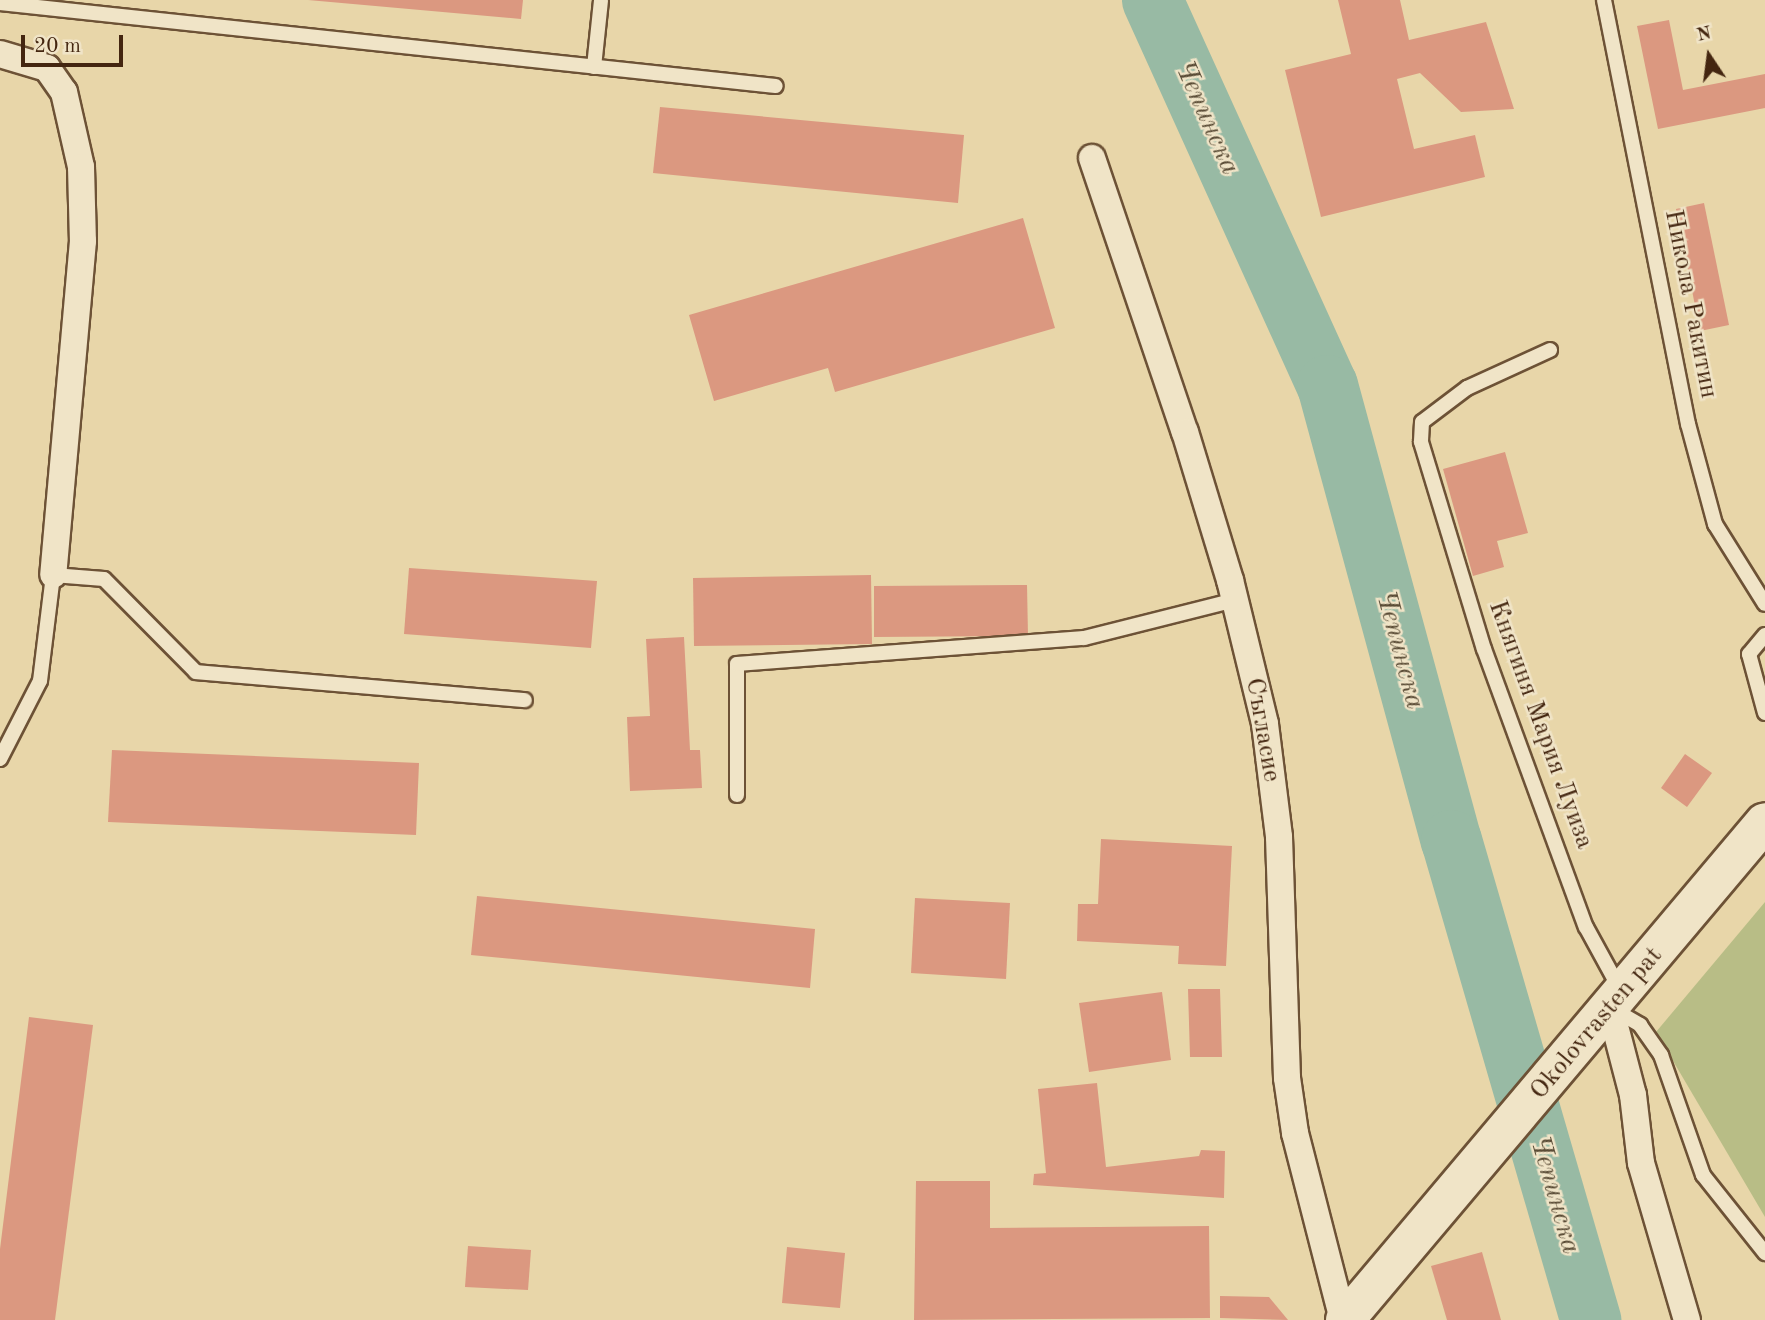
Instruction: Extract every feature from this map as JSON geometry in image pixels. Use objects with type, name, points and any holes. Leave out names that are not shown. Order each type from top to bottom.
[{"type":"street","points":[[0,54],[47,68],[64,92],[81,167],[83,240],[53,575]]},
{"type":"street","name":"Съгласие","points":[[1093,158],[1185,432],[1234,600],[1265,724],[1279,837],[1287,1078],[1295,1133],[1344,1320]]},
{"type":"street","name":"Okolovrasten pat","points":[[1344,1320],[1453,1196],[1765,822]]},
{"type":"street","points":[[1616,1000],[1633,1095],[1640,1163],[1687,1320]]},
{"type":"lane","points":[[594,67],[601,0]]},
{"type":"lane","name":"Никола Ракитин","points":[[1604,0],[1692,436],[1715,524],[1765,604]]},
{"type":"lane","points":[[0,3],[776,86]]},
{"type":"lane","name":"Княгиня Мария Луиза","points":[[1550,350],[1467,388],[1422,422],[1426,467],[1484,649],[1616,1000]]},
{"type":"lane","points":[[0,759],[40,681],[53,575],[104,579],[196,672],[525,699]]},
{"type":"lane","points":[[737,795],[737,664],[1084,638],[1234,600]]},
{"type":"lane","points":[[1765,635],[1749,654],[1765,713]]},
{"type":"lane","points":[[1616,1000],[1640,1025],[1661,1055],[1703,1174],[1765,1253]]},
{"type":"green space","points":[[1765,902],[1765,1217],[1656,1032]]},
{"type":"building","points":[[308,0],[523,0],[521,19]]},
{"type":"building","points":[[1338,0],[1400,0],[1409,40],[1486,22],[1514,109],[1461,112],[1420,73],[1397,79],[1414,149],[1475,135],[1485,177],[1321,217],[1285,70],[1351,54]]},
{"type":"building","points":[[1669,20],[1683,90],[1765,74],[1765,108],[1658,129],[1637,26]]},
{"type":"building","points":[[660,107],[964,135],[958,203],[653,173]]},
{"type":"building","points":[[1704,203],[1729,325],[1700,331],[1676,209]]},
{"type":"building","points":[[1023,218],[1055,328],[835,392],[828,368],[714,401],[689,315]]},
{"type":"building","points":[[1505,452],[1528,533],[1497,541],[1504,567],[1473,576],[1443,469]]},
{"type":"building","points":[[409,568],[597,581],[591,648],[404,634]]},
{"type":"building","points":[[871,575],[872,644],[694,646],[693,578]]},
{"type":"building","points":[[1027,585],[1028,636],[874,637],[874,586]]},
{"type":"building","points":[[684,637],[690,750],[700,750],[702,788],[630,791],[627,717],[650,716],[646,639]]},
{"type":"building","points":[[112,750],[419,763],[416,835],[108,822]]},
{"type":"building","points":[[1685,754],[1712,773],[1687,807],[1661,788]]},
{"type":"building","points":[[1101,839],[1232,846],[1226,966],[1178,964],[1179,946],[1077,941],[1078,904],[1098,904]]},
{"type":"building","points":[[477,896],[815,929],[810,988],[471,955]]},
{"type":"building","points":[[915,898],[1010,903],[1006,979],[911,973]]},
{"type":"building","points":[[1188,989],[1220,989],[1222,1057],[1190,1057]]},
{"type":"building","points":[[1162,992],[1171,1060],[1089,1072],[1079,1003]]},
{"type":"building","points":[[29,1017],[93,1025],[55,1320],[0,1320],[0,1249]]},
{"type":"building","points":[[1097,1083],[1106,1167],[1199,1156],[1201,1150],[1225,1151],[1224,1198],[1033,1185],[1034,1174],[1046,1173],[1038,1089]]},
{"type":"building","points":[[916,1181],[990,1181],[990,1228],[1209,1226],[1210,1318],[914,1320]]},
{"type":"building","points":[[468,1246],[531,1250],[528,1290],[465,1287]]},
{"type":"building","points":[[787,1247],[845,1253],[840,1308],[782,1303]]},
{"type":"building","points":[[1482,1252],[1501,1320],[1447,1320],[1431,1266]]},
{"type":"building","points":[[1220,1296],[1269,1297],[1288,1320],[1220,1318]]},
{"type":"waterway","name":"Чепинска","points":[[1152,0],[1327,385],[1451,840],[1590,1320]]}]
